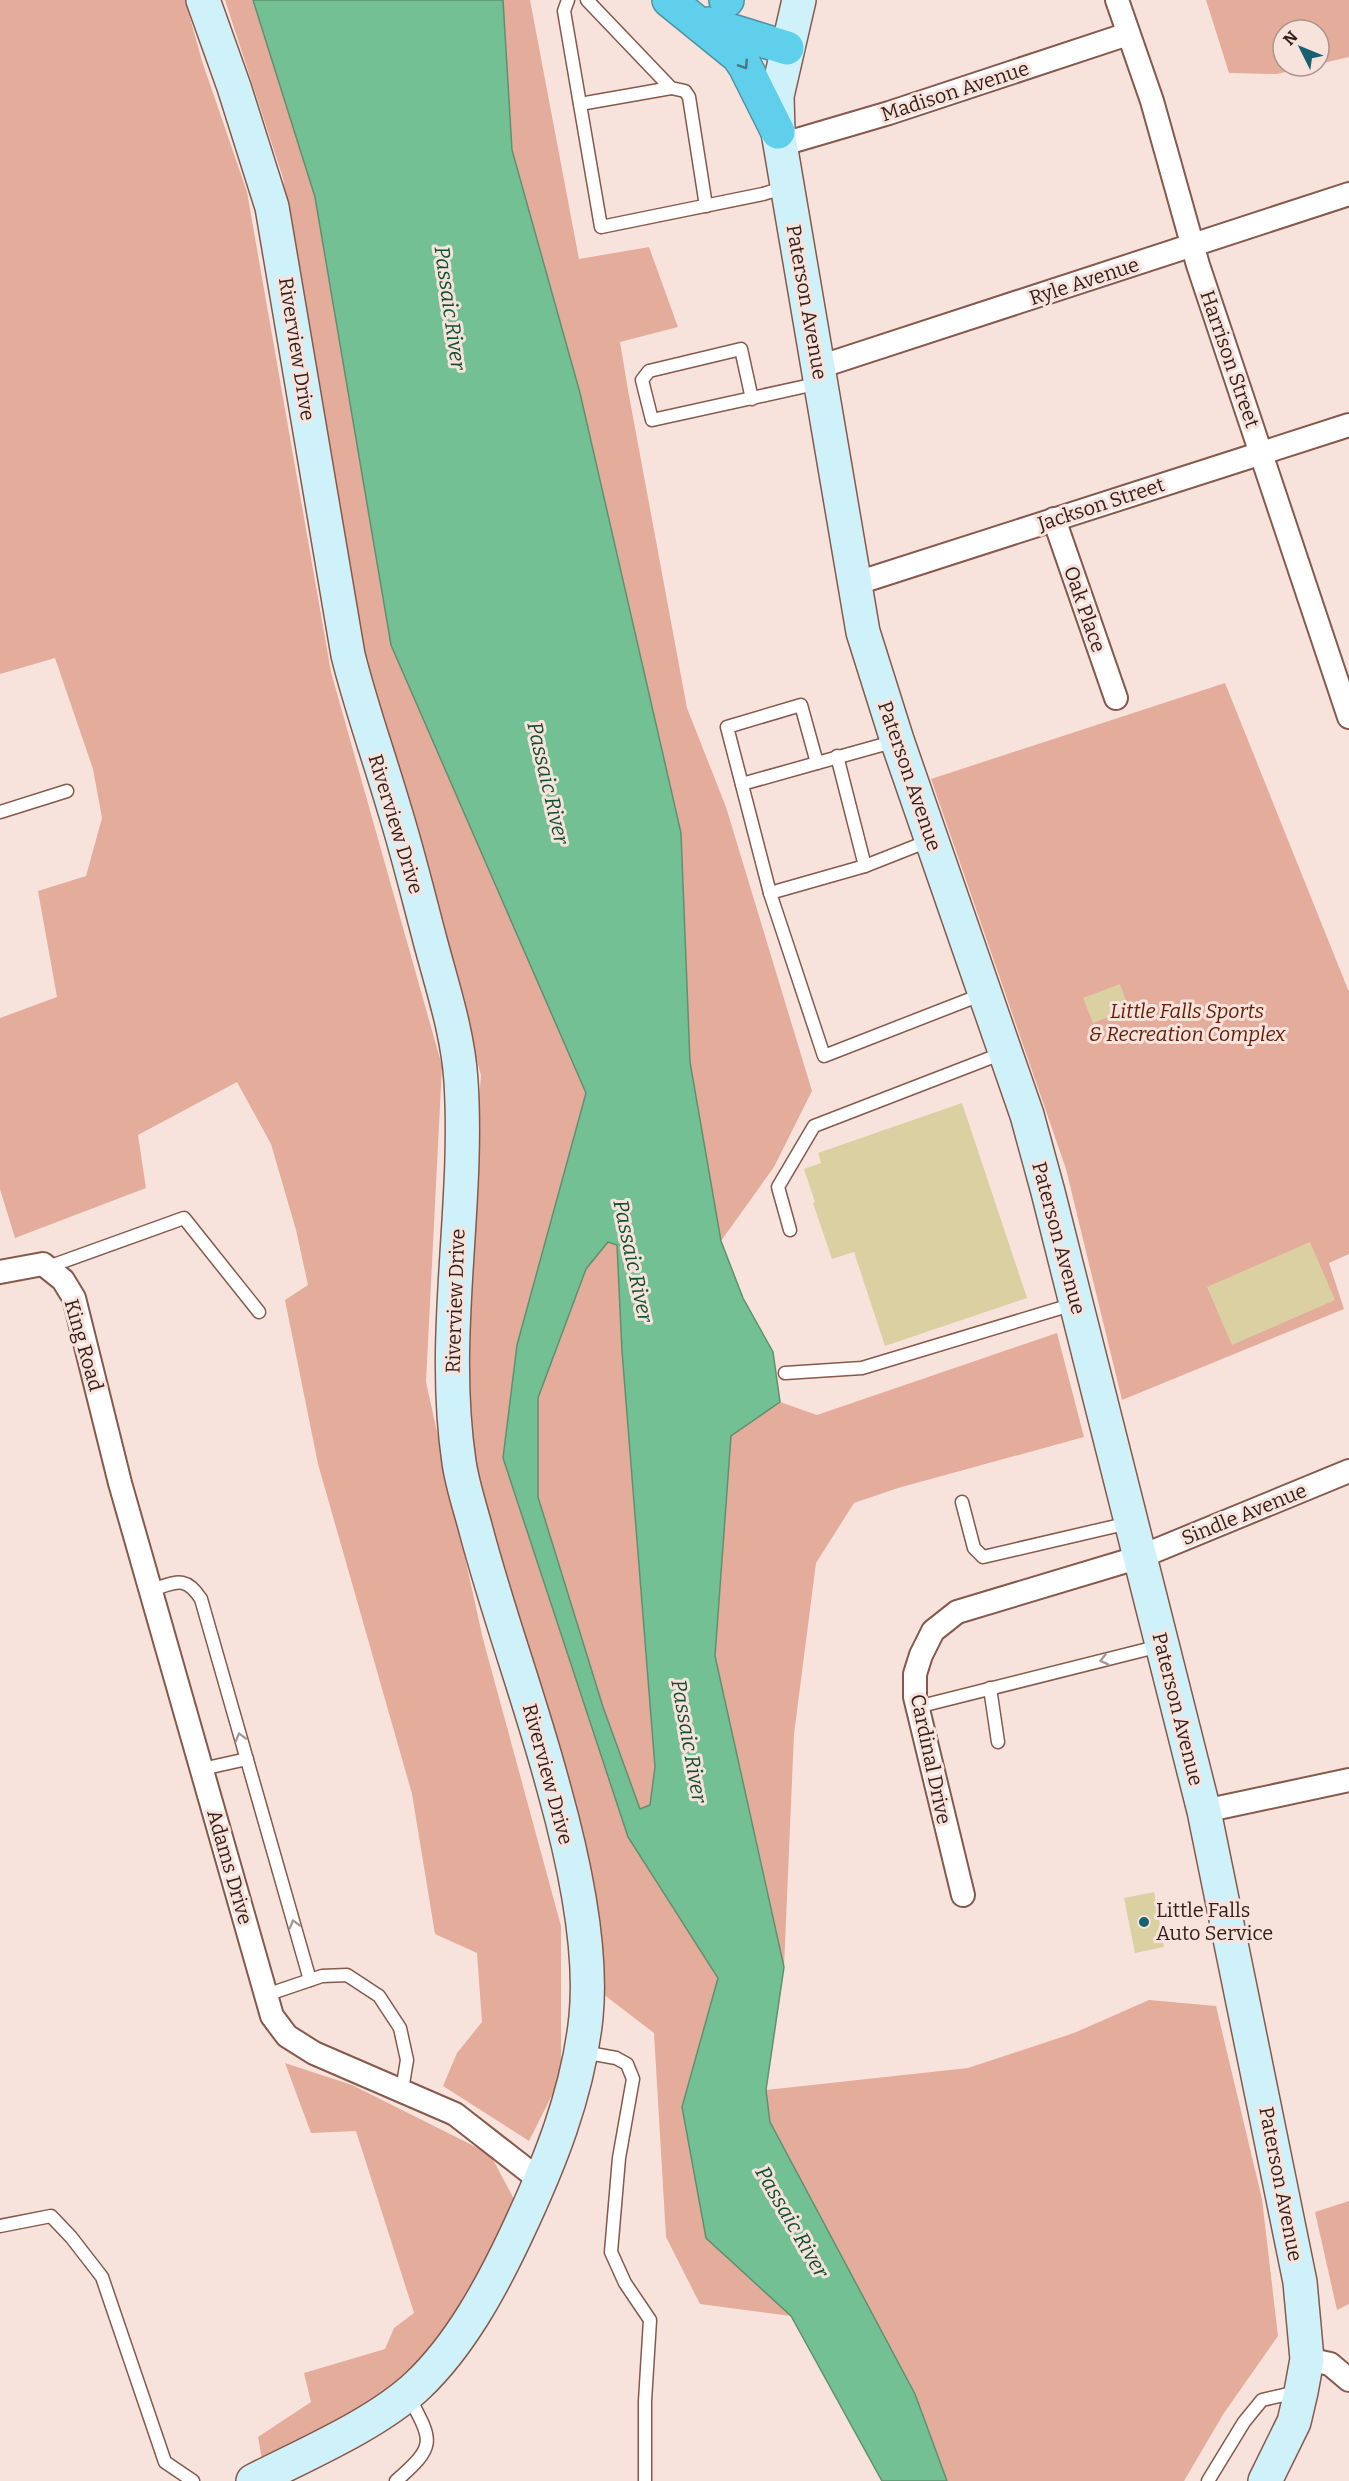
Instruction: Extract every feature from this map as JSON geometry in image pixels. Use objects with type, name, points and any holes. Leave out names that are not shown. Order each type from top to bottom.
[{"type":"highway","points":[[669,0],[699,10],[713,8],[728,14],[792,26]]},
{"type":"highway","points":[[699,10],[745,66],[779,139]]},
{"type":"street","name":"Riverview Drive","points":[[203,0],[242,108],[272,207],[348,655],[361,708],[393,806],[451,1016],[461,1080],[461,1147],[451,1367],[459,1466],[486,1570],[555,1790],[576,1881],[586,1966],[587,2013],[581,2052],[557,2144],[500,2270],[453,2344],[407,2394],[342,2436],[253,2481]]},
{"type":"street","name":"Harrison Street","points":[[1117,0],[1152,100],[1193,245],[1262,454],[1341,660],[1349,717]]},
{"type":"street","name":"Paterson Avenue","points":[[792,26],[777,96],[779,139],[863,632],[897,740],[1027,1116],[1077,1303],[1204,1811],[1285,2200],[1300,2282],[1307,2359],[1294,2422],[1265,2481]]},
{"type":"street","name":"Madison Avenue","points":[[779,139],[890,113],[1128,34]]},
{"type":"street","name":"Ryle Avenue","points":[[820,375],[1193,245],[1349,194]]},
{"type":"street","name":"Jackson Street","points":[[854,584],[1349,425]]},
{"type":"street","name":"Oak Place","points":[[1054,519],[1116,698]]},
{"type":"street","points":[[0,1272],[30,1265],[43,1264],[48,1267]]},
{"type":"street","name":"King Road","points":[[48,1267],[63,1280],[74,1298],[102,1409]]},
{"type":"street","name":"Adams Drive","points":[[102,1409],[272,2016],[287,2036],[314,2053],[436,2105],[469,2124],[542,2181]]},
{"type":"street","name":"Sindle Avenue","points":[[1140,1557],[1349,1471]]},
{"type":"street","name":"Cardinal Drive","points":[[963,1895],[917,1707],[915,1674],[921,1655],[933,1631],[957,1612],[1140,1557]]},
{"type":"street","points":[[1204,1811],[1349,1780]]},
{"type":"street","points":[[1307,2359],[1330,2364],[1349,2380]]},
{"type":"lane","points":[[568,0],[564,11],[601,227],[788,187]]},
{"type":"lane","points":[[587,0],[671,88]]},
{"type":"lane","points":[[580,104],[671,88],[685,91],[689,97],[706,206]]},
{"type":"lane","points":[[753,399],[741,349],[649,371],[642,380],[652,420],[753,399],[820,375]]},
{"type":"lane","points":[[817,763],[801,705],[727,727],[770,893],[824,1056],[984,993]]},
{"type":"lane","points":[[742,784],[897,740]]},
{"type":"lane","points":[[837,756],[865,866]]},
{"type":"lane","points":[[0,812],[67,791]]},
{"type":"lane","points":[[770,893],[865,866],[931,840]]},
{"type":"lane","points":[[790,1230],[778,1187],[814,1126],[1005,1052]]},
{"type":"lane","points":[[48,1267],[184,1218],[259,1312]]},
{"type":"lane","points":[[785,1373],[862,1368],[1077,1303]]},
{"type":"lane","points":[[962,1502],[974,1548],[983,1557],[1130,1522]]},
{"type":"lane","points":[[151,1590],[182,1582],[193,1586],[201,1599],[310,1980]]},
{"type":"lane","points":[[917,1707],[1161,1645]]},
{"type":"lane","points":[[990,1688],[998,1742]]},
{"type":"lane","points":[[202,1769],[247,1759]]},
{"type":"lane","points":[[266,1995],[322,1976],[347,1975],[379,1996],[400,2028],[407,2060],[402,2090]]},
{"type":"lane","points":[[581,2052],[616,2058],[627,2064],[633,2079],[619,2158],[611,2252],[625,2283],[650,2320],[645,2401],[645,2481]]},
{"type":"lane","points":[[0,2226],[51,2216],[71,2237],[102,2277],[165,2462],[194,2481]]},
{"type":"lane","points":[[1208,2481],[1244,2422],[1262,2400],[1301,2392]]},
{"type":"lane","points":[[396,2481],[419,2460],[428,2447],[428,2437],[407,2394]]},
{"type":"green space","points":[[0,0],[185,0],[202,61],[247,192],[331,672],[442,1066],[426,1382],[483,1639],[561,1926],[561,2077],[529,2141],[443,2086],[457,2053],[482,2022],[477,1953],[435,1934],[412,1794],[318,1464],[285,1300],[308,1285],[296,1230],[271,1144],[237,1082],[138,1135],[146,1188],[15,1238],[0,1189],[0,1018],[57,997],[38,891],[86,876],[102,818],[93,769],[55,658],[0,674]]},
{"type":"green space","points":[[225,0],[253,0],[315,197],[391,645],[586,1093],[517,1345],[503,1458],[628,1837],[718,1978],[682,2107],[706,2238],[791,2316],[700,2304],[666,2237],[654,2033],[603,1994],[584,1836],[480,1499],[461,1404],[466,1277],[481,1075],[417,856],[358,628],[283,178]]},
{"type":"green space","points":[[503,0],[530,0],[579,259],[649,247],[678,327],[620,342],[628,390],[687,708],[726,807],[812,1091],[774,1167],[721,1241],[690,1062],[681,833],[580,393],[512,150]]},
{"type":"green space","points":[[1206,0],[1349,0],[1349,57],[1331,61],[1331,18],[1271,18],[1271,74],[1229,73]]},
{"type":"green space","name":"Little Falls Sports & Recreation Complex","points":[[1225,683],[1349,992],[1349,1254],[1329,1263],[1344,1309],[1122,1400],[1066,1169],[931,779]]},
{"type":"green space","points":[[607,1242],[617,1244],[622,1351],[655,1767],[650,1805],[640,1809],[603,1707],[538,1497],[538,1398],[586,1269]]},
{"type":"green space","points":[[1057,1333],[1084,1437],[898,1488],[854,1503],[816,1563],[794,1734],[784,1967],[715,1656],[731,1436],[780,1402],[817,1415]]},
{"type":"green space","points":[[1149,2000],[1216,2006],[1262,2199],[1278,2336],[1224,2413],[1184,2481],[947,2481],[915,2394],[770,2122],[766,2090],[968,2068],[1074,2033]]},
{"type":"green space","points":[[285,2063],[352,2085],[490,2154],[514,2199],[451,2328],[383,2396],[262,2459],[258,2437],[311,2402],[304,2373],[385,2349],[394,2328],[414,2313],[356,2131],[311,2133]]},
{"type":"green space","points":[[1349,2201],[1349,2304],[1337,2310],[1315,2212]]},
{"type":"water","name":"Passaic River","points":[[253,0],[503,0],[512,150],[580,393],[681,833],[690,1062],[721,1241],[743,1298],[773,1352],[780,1402],[731,1436],[715,1656],[784,1967],[766,2090],[770,2122],[915,2394],[947,2481],[882,2481],[791,2316],[706,2238],[682,2107],[718,1978],[628,1837],[503,1458],[517,1345],[586,1093],[391,645],[315,197]],"holes":[[[608,1242],[617,1245],[622,1351],[655,1767],[650,1805],[640,1809],[603,1707],[538,1497],[538,1398],[586,1269]]]},
{"type":"building","points":[[1120,984],[1129,1009],[1093,1023],[1083,998]]},
{"type":"building","points":[[962,1103],[1027,1298],[885,1346],[854,1252],[832,1259],[804,1169],[821,1163],[818,1153]]},
{"type":"building","points":[[1310,1242],[1335,1300],[1232,1345],[1207,1287]]},
{"type":"building","name":"Little Falls Auto Service","points":[[1154,1892],[1164,1947],[1135,1953],[1124,1898]]},
{"type":"place","name":"Little Falls Auto Service","points":[[1144,1922]]}]
